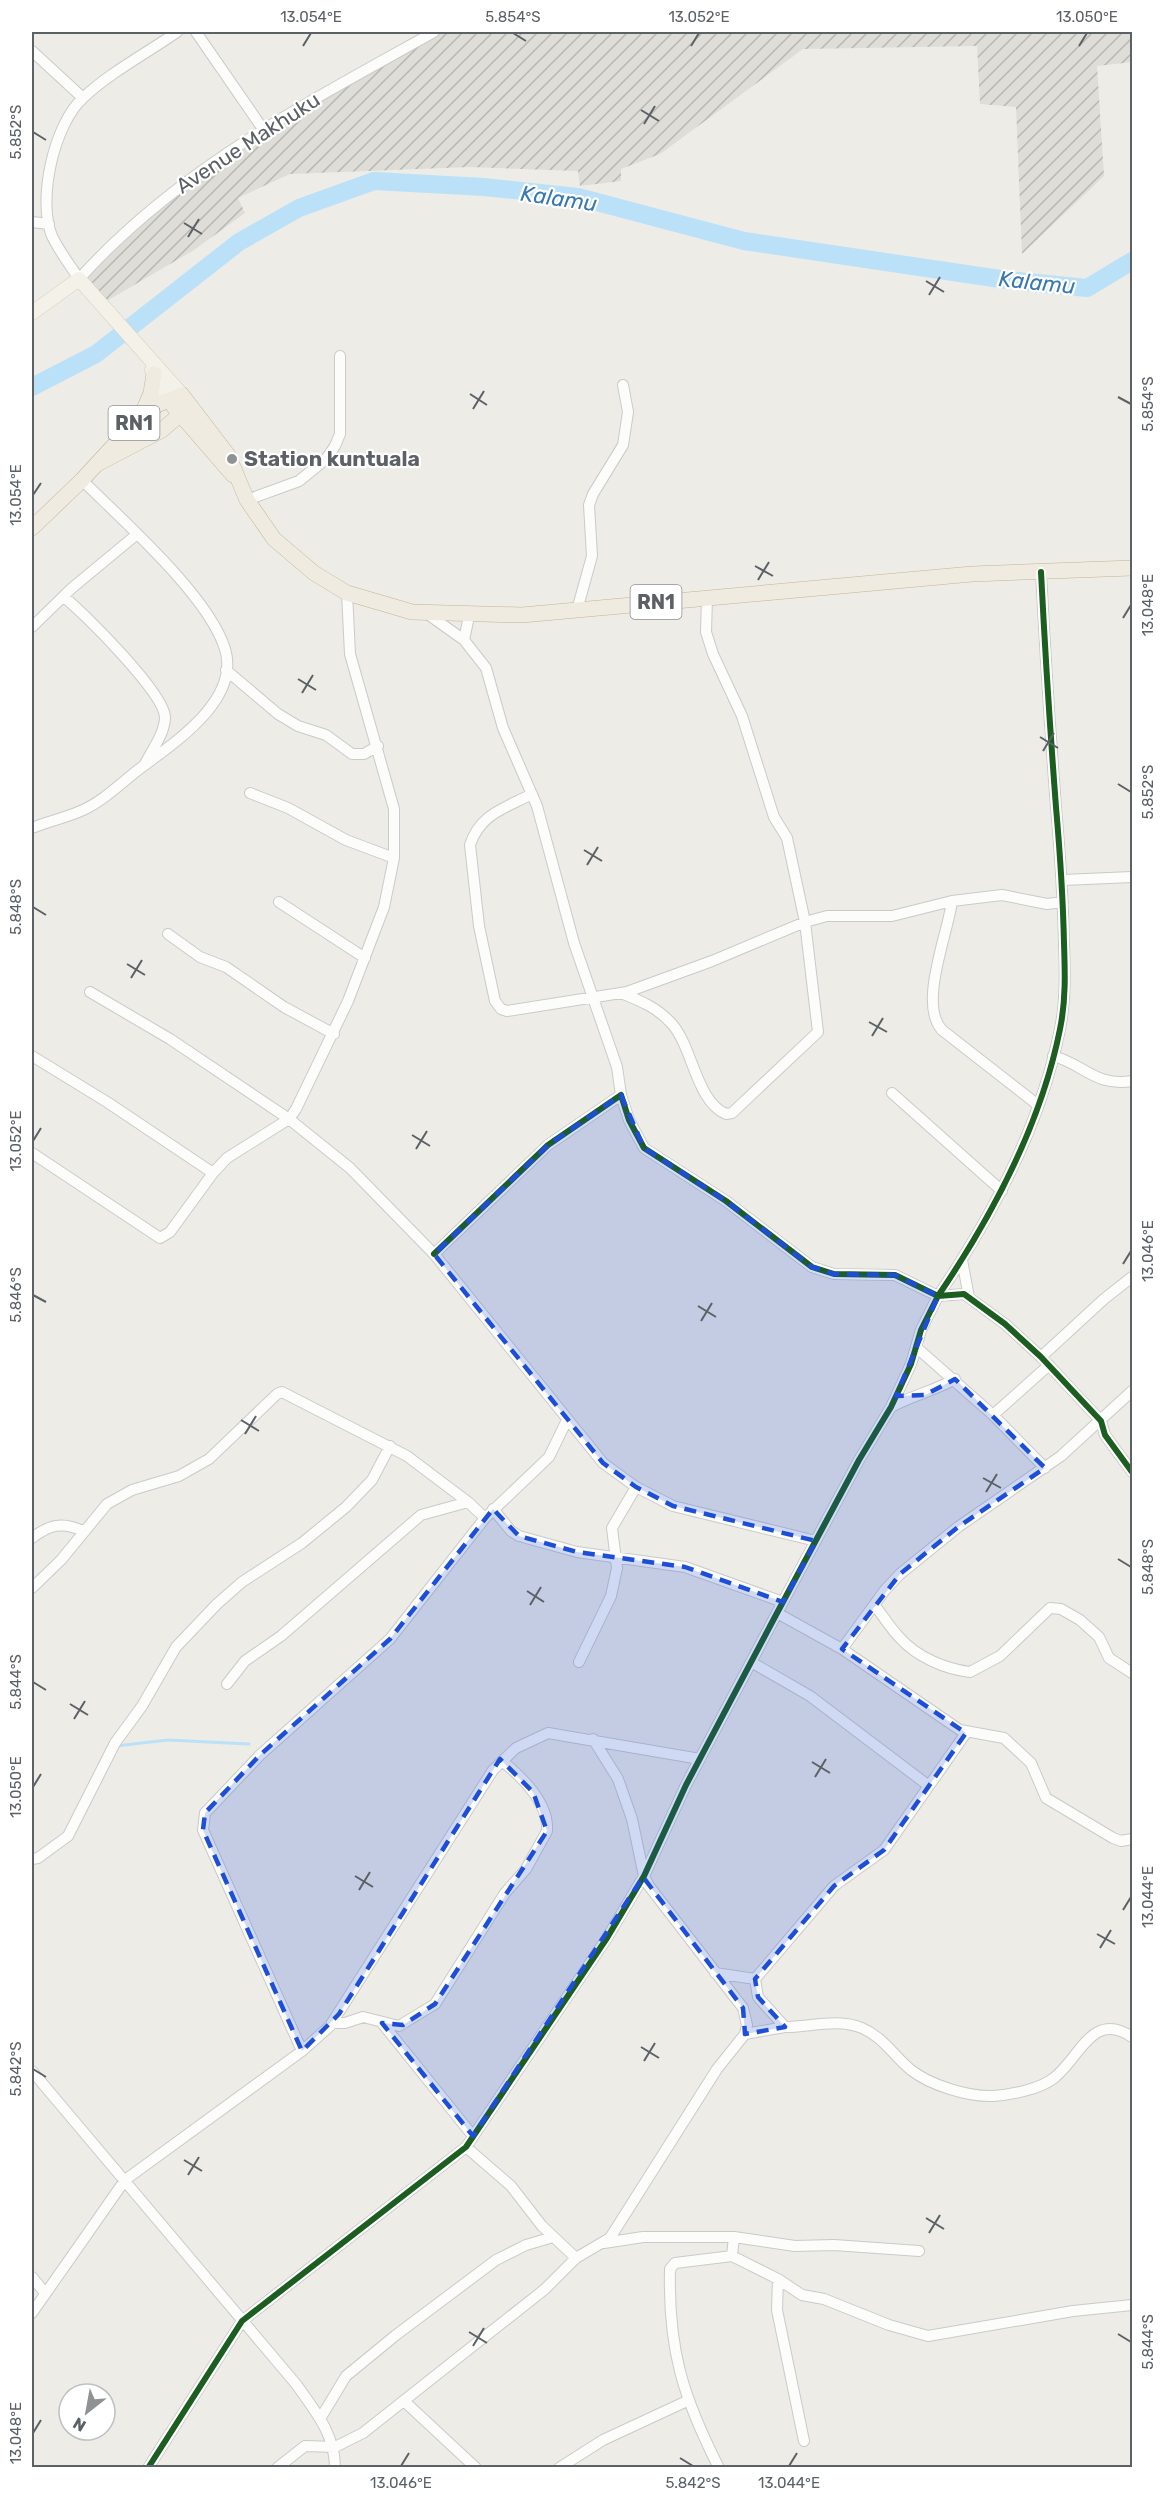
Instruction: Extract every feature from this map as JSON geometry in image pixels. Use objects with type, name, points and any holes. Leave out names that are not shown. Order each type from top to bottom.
[{"type":"highway","points":[[141,416],[151,393],[154,374]]},
{"type":"highway","name":"RN1","points":[[32,528],[82,480],[141,416],[180,404]]},
{"type":"highway","name":"RN1","points":[[97,464],[162,430],[180,404]]},
{"type":"highway","name":"RN1","points":[[180,404],[199,436],[236,477]]},
{"type":"highway","name":"RN1","points":[[180,404],[228,454],[247,500],[274,539],[314,573],[347,593],[396,609],[429,615],[522,615],[996,572],[1132,568]]},
{"type":"highway","points":[[162,430],[199,436]]},
{"type":"main road","points":[[32,313],[79,279],[144,353],[180,404]]},
{"type":"main road","points":[[144,353],[154,374],[180,404]]},
{"type":"street","points":[[79,279],[58,248],[49,224],[47,186],[65,122],[83,98],[177,32]]},
{"type":"street","points":[[196,32],[262,129]]},
{"type":"street","name":"Avenue Makhuku","points":[[79,279],[133,223],[213,161],[262,129],[434,32]]},
{"type":"street","points":[[32,51],[83,98]]},
{"type":"street","points":[[32,222],[49,224]]},
{"type":"street","points":[[247,500],[299,482],[326,459],[335,446],[340,434],[340,356]]},
{"type":"street","points":[[577,610],[592,556],[589,506],[598,486],[623,446],[628,412],[623,385]]},
{"type":"street","points":[[32,828],[83,810],[145,765],[205,715],[216,701],[226,670],[225,649],[207,614],[194,596],[82,480]]},
{"type":"street","points":[[32,627],[136,535]]},
{"type":"street","points":[[148,2468],[242,2321],[466,2147],[608,1938],[644,1876],[700,1759],[777,1613],[859,1460],[891,1407],[921,1330],[938,1296],[1002,1191],[1038,1105],[1053,1056],[1066,995],[1063,880],[1041,572]]},
{"type":"street","points":[[32,1153],[160,1238],[170,1232],[213,1173],[227,1158],[288,1119],[303,1098],[334,1034],[379,924],[392,879],[394,858],[394,809],[378,746],[364,708],[350,654],[347,593]]},
{"type":"street","points":[[64,597],[108,639],[163,706],[163,728],[145,765]]},
{"type":"street","points":[[621,993],[648,1004],[672,1025],[709,1099],[722,1112],[732,1113],[818,1032],[805,922],[788,838],[774,817],[742,716],[713,654],[706,632],[707,597]]},
{"type":"street","points":[[429,615],[464,640],[486,668],[503,728],[544,826],[574,943],[617,1068],[628,1120],[644,1148],[726,1201],[812,1267],[834,1274],[895,1275],[938,1296],[956,1293],[969,1297],[1005,1324],[1049,1365],[1101,1421],[1105,1435],[1132,1472]]},
{"type":"street","points":[[464,640],[469,616]]},
{"type":"street","points":[[226,670],[278,714],[298,726],[326,735],[352,754],[358,756],[378,746]]},
{"type":"street","points":[[250,793],[288,808],[346,840],[394,858]]},
{"type":"street","points":[[532,794],[484,819],[474,832],[470,845],[480,926],[495,1000],[501,1009],[507,1011],[621,993],[712,961],[805,922],[827,916],[892,916],[952,901],[1002,894],[1047,904],[1063,902]]},
{"type":"street","points":[[1063,880],[1132,877]]},
{"type":"street","points":[[952,901],[936,974],[933,1017],[942,1030],[1038,1105]]},
{"type":"street","points":[[279,902],[365,958]]},
{"type":"street","points":[[168,934],[200,957],[226,967],[284,1007],[334,1034]]},
{"type":"street","points":[[90,992],[170,1039],[288,1119],[350,1168],[434,1254],[603,1463],[636,1487],[673,1506],[816,1541]]},
{"type":"street","points":[[32,1056],[107,1102],[213,1173]]},
{"type":"street","points":[[1053,1056],[1067,1060],[1086,1073],[1119,1083],[1132,1091]]},
{"type":"street","points":[[1119,1083],[1132,1081]]},
{"type":"street","points":[[892,1094],[1002,1191]]},
{"type":"street","points":[[434,1254],[548,1145],[621,1095]]},
{"type":"street","points":[[962,1260],[969,1297]]},
{"type":"street","points":[[1041,1357],[1104,1299],[1132,1277]]},
{"type":"street","points":[[916,1347],[993,1415],[1045,1468]]},
{"type":"street","points":[[993,1415],[1049,1365]]},
{"type":"street","points":[[891,1407],[909,1397],[933,1392],[955,1380]]},
{"type":"street","points":[[842,1649],[900,1574],[942,1538],[1045,1468],[1101,1421],[1132,1391]]},
{"type":"street","points":[[32,1588],[61,1560],[83,1531],[111,1501],[140,1487],[179,1476],[209,1459],[277,1394],[290,1394],[390,1446],[443,1481],[485,1518]]},
{"type":"street","points":[[302,2050],[203,1830],[205,1813],[260,1755],[390,1639],[485,1518],[544,1462],[567,1420]]},
{"type":"street","points":[[32,1859],[38,1858],[68,1836],[115,1743],[142,1706],[177,1647],[217,1604],[242,1582],[302,1543],[346,1507],[372,1480],[390,1446]]},
{"type":"street","points":[[579,1662],[611,1596],[617,1568],[612,1528],[636,1487]]},
{"type":"street","points":[[227,1684],[245,1661],[281,1636],[422,1515],[468,1502]]},
{"type":"street","points":[[493,1509],[511,1531],[519,1536],[577,1552],[685,1567],[783,1602]]},
{"type":"street","points":[[32,1539],[44,1529],[62,1524],[83,1531]]},
{"type":"street","points":[[874,1605],[901,1639],[914,1651],[938,1663],[970,1672],[1000,1656],[1050,1608],[1061,1609],[1097,1634],[1110,1658],[1132,1673]]},
{"type":"street","points":[[777,1613],[842,1649],[966,1733],[1004,1738],[1031,1763],[1042,1792],[1051,1803],[1113,1838],[1121,1841],[1132,1839]]},
{"type":"street","points":[[751,1662],[810,1696],[929,1786]]},
{"type":"street","points":[[755,1978],[834,1886],[884,1850],[966,1733]]},
{"type":"street","points":[[32,2313],[125,2180],[302,2050],[333,2023],[493,1770],[516,1748],[543,1734],[593,1739],[700,1759]]},
{"type":"street","points":[[277,2468],[305,2446],[335,2447],[363,2433],[545,2289],[576,2258],[604,2243],[618,2229],[717,2069],[745,2034],[747,2025],[743,2008],[644,1876],[632,1819],[618,1779],[593,1739]]},
{"type":"street","points":[[333,2023],[345,2023],[363,2017],[382,2023],[403,2025],[435,2004],[505,1893],[526,1869],[547,1831],[546,1819],[522,1778],[502,1761]]},
{"type":"street","points":[[715,1972],[755,1978]]},
{"type":"street","points":[[755,1978],[758,1996],[785,2027]]},
{"type":"street","points":[[382,2023],[473,2136]]},
{"type":"street","points":[[745,2034],[785,2027],[842,2024],[863,2028],[882,2041],[911,2069],[924,2078],[953,2088],[993,2096],[1025,2090],[1054,2078],[1085,2043],[1102,2030],[1118,2030],[1132,2037]]},
{"type":"street","points":[[32,2072],[296,2384],[320,2419],[335,2447],[335,2468]]},
{"type":"street","points":[[466,2147],[511,2186],[553,2237],[576,2258]]},
{"type":"street","points":[[320,2419],[346,2376],[405,2329],[496,2260],[526,2245],[553,2237]]},
{"type":"street","points":[[604,2243],[643,2238],[734,2237],[795,2246],[834,2245],[919,2251]]},
{"type":"street","points":[[732,2256],[734,2237]]},
{"type":"street","points":[[719,2468],[687,2401],[671,2334],[670,2270],[675,2263],[732,2256],[778,2279],[802,2295],[824,2299],[889,2325],[928,2336],[1073,2311],[1132,2305]]},
{"type":"street","points":[[32,2277],[45,2293]]},
{"type":"street","points":[[778,2279],[777,2310],[804,2441]]},
{"type":"street","points":[[404,2401],[476,2468]]},
{"type":"street","points":[[559,2468],[603,2440],[687,2401]]},
{"type":"highlighted area","points":[[621,1095],[644,1148],[726,1201],[812,1267],[834,1274],[895,1275],[938,1296],[896,1396],[925,1395],[955,1379],[1045,1468],[958,1527],[900,1574],[842,1649],[966,1733],[884,1850],[834,1886],[755,1979],[758,1997],[785,2027],[745,2034],[743,2008],[643,1877],[473,2136],[382,2023],[403,2025],[435,2004],[547,1831],[533,1792],[500,1759],[339,2014],[302,2051],[203,1830],[205,1813],[260,1755],[390,1639],[493,1509],[519,1536],[577,1552],[685,1567],[783,1602],[816,1541],[673,1506],[636,1487],[603,1463],[434,1254],[548,1145]]},
{"type":"shaded area","points":[[435,32],[1132,32],[1132,62],[1097,66],[1104,176],[1022,254],[1016,107],[980,104],[977,46],[803,49],[660,154],[621,169],[621,181],[580,186],[578,171],[470,167],[290,174],[238,198],[245,213],[194,250],[105,302],[81,274],[201,172]]},
{"type":"waterway","name":"Kalamu","points":[[32,387],[96,354],[239,242],[299,208],[374,181],[484,187],[578,197],[744,241],[1007,280],[1087,288],[1132,261]]},
{"type":"waterway","points":[[116,1746],[168,1740],[249,1744]]},
{"type":"cycle path","points":[[434,1254],[548,1145],[621,1095],[629,1120],[644,1148],[726,1201],[812,1267],[834,1274],[895,1275],[938,1296],[978,1234],[1013,1168],[1041,1100],[1052,1065],[1062,1018],[1065,975],[1063,909],[1041,572]]},
{"type":"cycle path","points":[[148,2468],[242,2321],[466,2147],[607,1938],[644,1876],[686,1785],[859,1460],[891,1407],[911,1364],[921,1330],[938,1296],[964,1294],[1005,1324],[1041,1357],[1101,1421],[1105,1435],[1132,1472]]},
{"type":"place","name":"Station kuntuala","points":[[232,459]]}]
